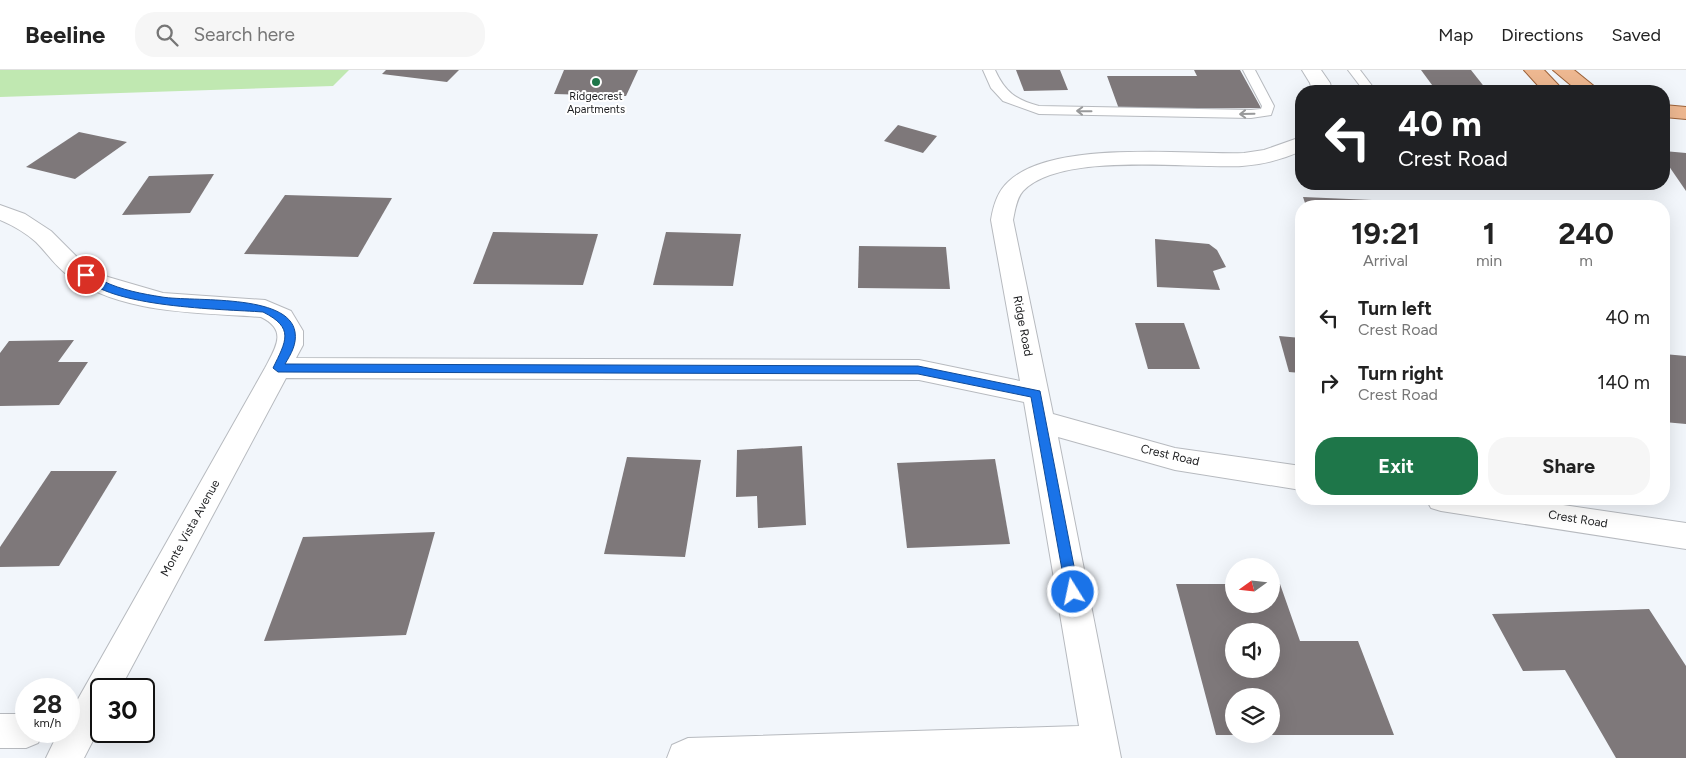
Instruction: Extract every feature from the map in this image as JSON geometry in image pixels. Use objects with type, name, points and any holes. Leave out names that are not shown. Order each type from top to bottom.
[{"type":"main road","points":[[1533,70],[1548,85]]},
{"type":"main road","points":[[1562,70],[1582,85]]},
{"type":"main road","points":[[1670,112],[1686,113]]},
{"type":"main road","points":[[1670,127],[1686,128]]},
{"type":"street","points":[[1311,70],[1320,85]]},
{"type":"street","name":"Ridge Road","points":[[1102,751],[1039,408],[1002,220],[1005,202],[1017,185],[1037,172],[1062,164],[1088,160],[1237,160],[1266,157],[1295,146]]},
{"type":"street","points":[[0,212],[17,219],[44,236],[73,267],[99,283],[127,293],[162,301],[265,309],[282,317],[290,331],[290,345],[278,368]]},
{"type":"street","name":"Crest Road","points":[[278,368],[918,370],[1039,408],[1175,459],[1295,477]]},
{"type":"street","name":"Monte Vista Avenue","points":[[109,678],[278,368]]},
{"type":"street","name":"Crest Road","points":[[1481,505],[1686,536]]},
{"type":"street","name":"Monte Vista Avenue","points":[[80,725],[90,709]]},
{"type":"street","points":[[0,731],[15,731]]},
{"type":"street","points":[[685,758],[698,755],[1102,751]]},
{"type":"lane","points":[[989,70],[997,89],[1010,102],[1039,110],[1251,114],[1266,112],[1268,106],[1249,70]]},
{"type":"lane","points":[[1354,70],[1365,85]]},
{"type":"green space","points":[[0,70],[349,70],[333,86],[0,97]]},
{"type":"building","points":[[386,70],[459,70],[447,82],[382,74]]},
{"type":"building","name":"Ridgecrest Apartments","points":[[564,70],[638,70],[626,96],[554,94]]},
{"type":"building","points":[[1016,70],[1060,70],[1068,90],[1024,91]]},
{"type":"building","points":[[1194,70],[1240,70],[1261,108],[1119,109],[1107,76],[1197,76]]},
{"type":"building","points":[[1421,70],[1471,70],[1483,85],[1432,85]]},
{"type":"building","points":[[898,125],[937,136],[923,153],[884,141]]},
{"type":"building","points":[[79,132],[127,142],[75,179],[26,167]]},
{"type":"building","points":[[1670,152],[1686,153],[1686,191],[1670,168]]},
{"type":"building","points":[[214,174],[190,213],[122,215],[149,176]]},
{"type":"building","points":[[285,195],[392,198],[358,257],[244,254]]},
{"type":"building","points":[[1303,197],[1372,200],[1304,200]]},
{"type":"building","points":[[493,232],[598,234],[583,285],[473,284]]},
{"type":"building","points":[[666,232],[741,234],[733,286],[653,285]]},
{"type":"building","points":[[1155,239],[1209,244],[1217,250],[1226,267],[1213,271],[1220,290],[1157,287]]},
{"type":"building","points":[[859,246],[946,247],[950,289],[858,288]]},
{"type":"building","points":[[1135,323],[1184,323],[1200,369],[1148,369]]},
{"type":"building","points":[[1279,336],[1295,337],[1295,372],[1289,372]]},
{"type":"building","points":[[74,340],[58,362],[88,362],[59,405],[0,406],[0,353],[9,341]]},
{"type":"building","points":[[1670,355],[1686,356],[1686,424],[1670,423]]},
{"type":"building","points":[[802,446],[806,525],[758,528],[757,496],[736,497],[737,450]]},
{"type":"building","points":[[627,457],[701,460],[685,557],[604,554]]},
{"type":"building","points":[[995,459],[1010,544],[907,548],[897,463]]},
{"type":"building","points":[[51,471],[117,471],[59,566],[0,567],[0,547]]},
{"type":"building","points":[[435,532],[406,635],[264,641],[303,537]]},
{"type":"building","points":[[1176,584],[1225,584],[1225,613],[1280,613],[1280,584],[1300,641],[1358,641],[1394,735],[1280,735],[1280,688],[1225,688],[1225,735],[1216,735]]},
{"type":"building","points":[[1649,609],[1686,666],[1686,758],[1616,758],[1565,670],[1523,671],[1492,614]]},
{"type":"place","name":"Ridgecrest Apartments","points":[[596,82]]},
{"type":"route","points":[[86,275],[99,283],[127,293],[162,301],[265,309],[282,317],[290,331],[290,345],[278,368],[918,370],[1036,394],[1073,592]]}]
